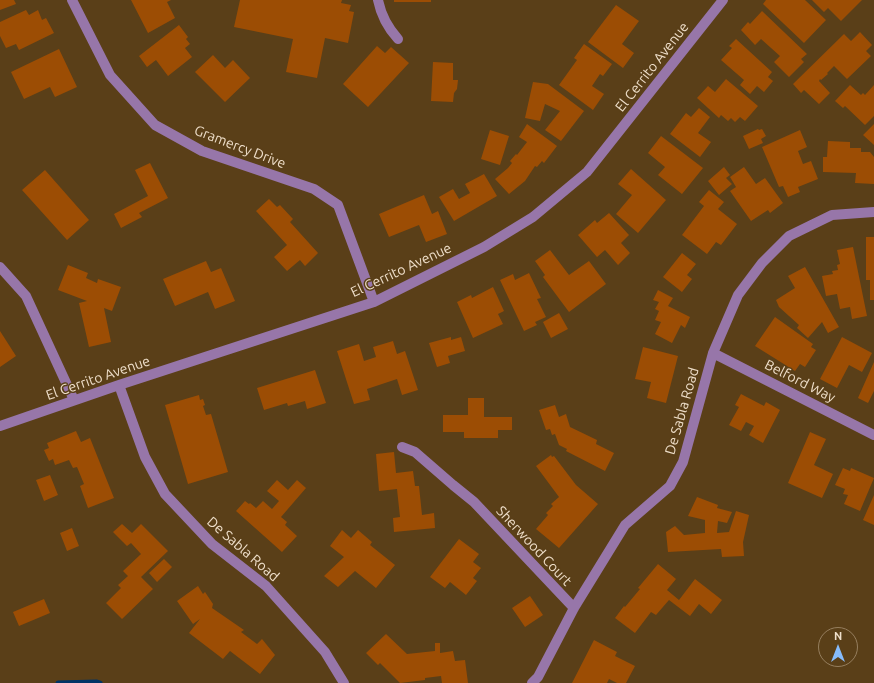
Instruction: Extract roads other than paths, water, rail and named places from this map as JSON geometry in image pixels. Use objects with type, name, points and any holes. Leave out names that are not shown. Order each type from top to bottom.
[{"type":"street","name":"Gramercy Drive","points":[[72,0],[110,75],[155,125],[202,151],[314,189],[338,205],[374,302]]},
{"type":"street","points":[[378,0],[380,9],[391,31],[398,39]]},
{"type":"street","name":"El Cerrito Avenue","points":[[0,426],[119,385],[374,302],[484,247],[533,217],[587,172],[723,0]]},
{"type":"street","name":"De Sabla Road","points":[[532,683],[538,677],[574,608],[625,525],[670,486],[683,462],[713,353],[738,295],[762,263],[789,236],[832,215],[874,212]]},
{"type":"street","points":[[0,267],[26,296],[74,400]]},
{"type":"street","name":"Belford Way","points":[[713,353],[874,435]]},
{"type":"street","name":"De Sabla Road","points":[[119,385],[145,457],[165,494],[212,544],[266,586],[324,652],[344,683]]},
{"type":"street","name":"Sherwood Court","points":[[402,447],[415,452],[452,485],[474,502],[574,608]]},
{"type":"waterway","points":[[58,683],[100,683]]}]
